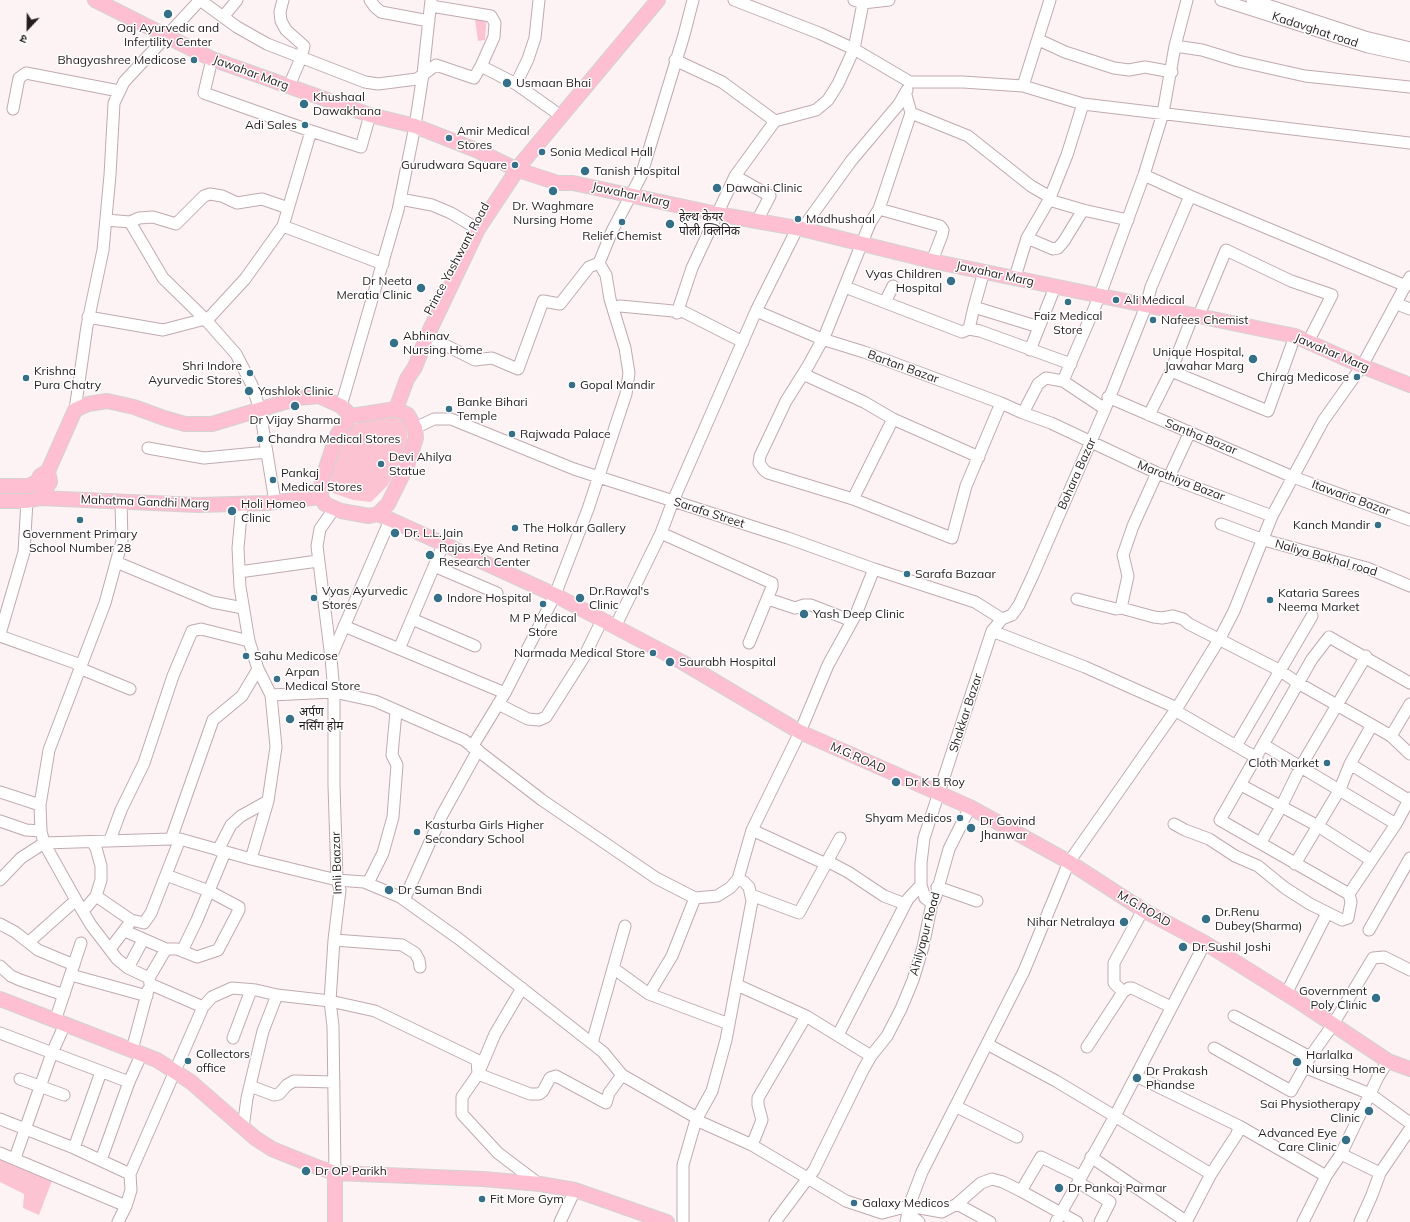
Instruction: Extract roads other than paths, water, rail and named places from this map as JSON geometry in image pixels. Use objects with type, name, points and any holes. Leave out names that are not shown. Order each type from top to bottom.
[{"type":"main road","name":"Jawahar Marg","points":[[95,0],[168,34],[230,59],[292,78],[371,109],[416,123],[558,183],[573,183],[631,194],[717,214],[799,229],[932,261],[1100,295],[1146,306],[1196,315],[1302,339],[1362,366],[1410,385]]},
{"type":"main road","name":"Jawahar Marg","points":[[112,0],[212,59],[370,114],[416,123]]},
{"type":"main road","points":[[515,165],[554,111],[646,0]]},
{"type":"main road","points":[[515,165],[658,0]]},
{"type":"main road","name":"Prince Yashwant Road","points":[[407,379],[407,366],[419,332],[440,285],[471,225],[515,165]]},
{"type":"main road","name":"Prince Yashwant Road","points":[[396,409],[407,379],[415,367],[427,336],[478,229],[515,165]]},
{"type":"main road","points":[[34,499],[50,482],[48,472],[75,410],[88,404],[107,401],[134,407],[185,424],[212,424],[298,398],[319,396],[341,406],[351,416]]},
{"type":"main road","points":[[396,409],[408,415],[415,428],[416,438],[408,466],[388,504],[384,517],[334,509],[325,504],[321,497],[324,470],[337,435],[351,416],[396,409]]},
{"type":"main road","points":[[4,486],[28,486],[37,482],[40,476],[48,472]]},
{"type":"main road","name":"Mahatma Gandhi Marg","points":[[3,501],[34,499],[198,505],[275,502],[321,497]]},
{"type":"main road","name":"M.G.ROAD","points":[[384,517],[555,595],[682,662],[800,732],[970,807],[1069,862],[1143,910],[1205,943],[1286,994],[1388,1062],[1410,1070]]},
{"type":"main road","points":[[0,999],[158,1060],[175,1070],[243,1128],[272,1149],[335,1173],[540,1184],[575,1190],[667,1222]]},
{"type":"main road","name":"Imli Baazar","points":[[335,1173],[335,1222]]},
{"type":"street","points":[[75,410],[88,317],[103,250],[110,175],[112,116],[114,103],[124,82],[200,0],[237,27],[267,44],[365,82],[378,84],[417,80],[423,74],[436,65],[474,78],[494,37],[495,23],[491,16],[431,3],[423,74],[416,123],[400,199],[383,264],[341,406]]},
{"type":"street","points":[[223,17],[237,0]]},
{"type":"street","points":[[283,0],[280,12],[281,21],[286,30],[304,46],[301,58],[292,78]]},
{"type":"street","points":[[370,0],[381,12],[429,20]]},
{"type":"street","points":[[516,84],[528,59],[534,38],[539,0]]},
{"type":"street","points":[[427,336],[475,360],[492,358],[518,369],[543,301],[560,304],[590,267],[599,263],[612,231],[641,176],[684,35],[693,0]]},
{"type":"street","points":[[734,0],[819,33],[854,49],[910,82],[963,82],[1023,86],[1083,104],[1410,143]]},
{"type":"street","points":[[677,313],[692,268],[735,176],[775,121],[816,110],[828,100],[838,84],[854,49],[858,2],[889,0]]},
{"type":"street","points":[[1023,86],[1039,40],[1050,0]]},
{"type":"street","points":[[1063,381],[1100,295],[1144,175],[1162,113],[1172,72],[1175,46],[1187,0]]},
{"type":"street","name":"Kadavghat road","points":[[1221,0],[1368,47],[1410,56]]},
{"type":"street","points":[[1252,0],[1366,37],[1410,48]]},
{"type":"street","points":[[1039,40],[1065,52],[1114,68],[1129,70],[1144,67],[1172,72]]},
{"type":"street","points":[[1175,46],[1202,50],[1238,61],[1305,76],[1410,87]]},
{"type":"street","points":[[212,59],[204,93],[311,131],[360,148],[370,114]]},
{"type":"street","points":[[676,60],[722,82],[728,89],[775,121]]},
{"type":"street","points":[[481,66],[516,84],[554,111]]},
{"type":"street","points":[[13,109],[19,78],[26,73],[119,91]]},
{"type":"street","points":[[498,704],[528,719],[539,720],[546,717],[584,657],[608,623],[661,533],[673,501],[756,311],[799,229],[851,161],[906,95],[910,82]]},
{"type":"street","points":[[906,95],[912,113],[879,209],[870,223],[822,339],[786,401],[760,456],[759,463],[768,473],[853,499],[952,538],[966,486],[1001,403]]},
{"type":"street","points":[[1015,278],[1027,238],[1050,198],[1067,155],[1083,104]]},
{"type":"street","points":[[912,113],[968,136],[1030,186],[1050,198],[1083,210],[1128,220]]},
{"type":"street","points":[[88,317],[163,330],[209,318],[245,279],[283,226],[311,131]]},
{"type":"street","points":[[907,1214],[938,1140],[957,1107],[1024,971],[1069,862],[1177,710],[1220,638],[1234,611],[1264,540],[1272,516],[1322,421],[1362,366],[1408,281],[1190,196],[1144,175]]},
{"type":"street","points":[[735,176],[770,196],[757,221]]},
{"type":"street","points":[[106,220],[130,222],[139,218],[153,217],[176,224],[204,196],[210,194],[222,196],[237,203],[262,199],[288,208]]},
{"type":"street","name":"Bohara Bazar","points":[[992,631],[1002,619],[1012,615],[1019,605],[1105,409],[1108,397],[1146,306],[1151,287],[1190,196]]},
{"type":"street","points":[[400,199],[432,205],[452,213],[471,225]]},
{"type":"street","points":[[879,209],[940,226],[943,230],[942,235],[932,261]]},
{"type":"street","points":[[1027,238],[1053,249],[1058,248],[1061,246],[1083,210]]},
{"type":"street","points":[[130,222],[163,278],[205,319],[236,354],[252,385],[260,410],[275,502]]},
{"type":"street","points":[[283,226],[383,264]]},
{"type":"street","points":[[1149,416],[1226,250],[1291,281],[1332,295],[1302,339],[1268,411],[1171,371]]},
{"type":"street","points":[[404,900],[442,815],[555,595],[579,536],[619,419],[626,394],[629,373],[626,348],[613,308],[606,276],[599,263]]},
{"type":"street","points":[[969,329],[984,271]]},
{"type":"street","points":[[885,302],[893,286]]},
{"type":"street","points":[[844,287],[962,332],[969,329],[980,331],[1071,364]]},
{"type":"street","points":[[1030,350],[1056,287]]},
{"type":"street","points":[[1396,304],[1410,309]]},
{"type":"street","points":[[613,308],[620,306],[677,313],[684,312],[743,342]]},
{"type":"street","points":[[974,307],[1039,327]]},
{"type":"street","name":"Bartan Bazar","points":[[756,311],[822,339],[1001,403],[1051,423]]},
{"type":"street","points":[[803,374],[864,402],[892,419],[979,457]]},
{"type":"street","points":[[1023,413],[1038,384],[1046,378],[1063,381],[1105,409]]},
{"type":"street","name":"Santha Bazar","points":[[1108,397],[1293,477]]},
{"type":"street","name":"Sarafa Street","points":[[415,428],[434,419],[451,419],[574,469],[788,538],[874,569],[975,602],[1002,619]]},
{"type":"street","points":[[853,499],[892,419]]},
{"type":"street","name":"Marothiya Bazar","points":[[1051,423],[1157,473],[1272,516]]},
{"type":"street","points":[[1169,477],[1190,432]]},
{"type":"street","points":[[148,448],[204,458],[267,452]]},
{"type":"street","points":[[1121,608],[1128,576],[1123,555],[1133,526],[1157,473]]},
{"type":"street","name":"Itawaria Bazar","points":[[1293,477],[1410,520]]},
{"type":"street","points":[[34,499],[24,552],[0,635],[80,666],[130,688]]},
{"type":"street","points":[[121,501],[122,541],[105,603],[49,750],[40,805],[41,831],[44,843],[76,900],[91,925],[117,959],[128,968],[150,981],[202,1006]]},
{"type":"street","points":[[242,504],[238,548],[239,572],[244,608],[249,641],[258,669],[271,695],[276,747],[268,801],[251,859]]},
{"type":"street","name":"Imli Baazar","points":[[334,509],[320,529],[316,546],[334,692],[334,785],[337,880],[340,890],[334,940],[330,1001],[333,1026],[335,1173]]},
{"type":"street","points":[[331,658],[384,517]]},
{"type":"street","name":"Naliya Bakhal road","points":[[1221,524],[1264,540],[1367,568],[1410,586]]},
{"type":"street","points":[[661,533],[770,581],[773,585],[749,643]]},
{"type":"street","points":[[399,649],[443,545]]},
{"type":"street","points":[[239,572],[318,561]]},
{"type":"street","points":[[116,562],[212,602],[244,608]]},
{"type":"street","points":[[434,566],[497,592]]},
{"type":"street","points":[[271,695],[334,692],[375,701],[396,712],[464,740],[542,800],[617,853],[656,878],[695,898],[717,896],[730,888],[738,879],[752,830],[800,732],[828,665],[852,621],[874,569]]},
{"type":"street","points":[[768,599],[795,608],[804,605],[811,606],[852,621]]},
{"type":"street","points":[[1077,599],[1116,609],[1121,608],[1158,618],[1173,616],[1183,619],[1193,626],[1220,638],[1279,670],[1298,683],[1391,736],[1410,754]]},
{"type":"street","points":[[1236,746],[1279,670],[1312,616]]},
{"type":"street","points":[[412,619],[475,646]]},
{"type":"street","points":[[344,626],[505,693]]},
{"type":"street","points":[[110,840],[121,810],[144,763],[173,676],[192,631],[201,629],[249,641]]},
{"type":"street","points":[[992,631],[1085,667],[1177,710],[1258,758]]},
{"type":"street","name":"Shakkar Bazar","points":[[921,884],[921,863],[924,838],[940,794],[992,631]]},
{"type":"street","points":[[1174,824],[1208,839],[1234,856],[1258,866],[1285,888],[1329,914],[1342,920],[1348,918],[1351,902],[1349,894],[1295,864],[1261,842],[1220,820],[1230,800],[1258,758],[1312,659],[1329,637],[1366,656],[1410,683]]},
{"type":"street","points":[[1261,842],[1281,807],[1301,766],[1366,656]]},
{"type":"street","points":[[96,896],[131,920],[144,923],[147,920],[166,875],[175,839],[213,720],[242,696],[258,669]]},
{"type":"street","points":[[1391,736],[1410,704]]},
{"type":"street","points":[[368,883],[383,853],[393,817],[397,765],[392,755],[396,712]]},
{"type":"street","points":[[1295,864],[1340,789],[1350,764],[1372,725]]},
{"type":"street","points":[[1264,745],[1340,789],[1396,824]]},
{"type":"street","points":[[1349,894],[1396,824],[1410,800],[1350,764]]},
{"type":"street","points":[[1241,785],[1318,826],[1371,860]]},
{"type":"street","points":[[0,792],[40,805]]},
{"type":"street","points":[[182,951],[209,891],[231,825],[241,816],[268,801]]},
{"type":"street","name":"Ahilyapur Road","points":[[775,1222],[807,1177],[814,1170],[871,1056],[887,1036],[913,980],[923,947],[932,903],[935,899],[937,887],[949,849],[970,807]]},
{"type":"street","points":[[0,821],[26,830],[41,831]]},
{"type":"street","points":[[752,830],[848,872],[884,896],[906,904]]},
{"type":"street","points":[[750,895],[799,913],[840,838]]},
{"type":"street","points":[[2,875],[21,858],[44,843],[175,839],[337,880],[368,883],[404,900],[459,938],[603,1052],[622,1075],[696,1119],[752,1145],[846,1201],[860,1207],[882,1213],[907,1214],[942,1212],[957,1204],[981,1183],[992,1180],[1003,1182],[1021,1191],[1058,1218],[1076,1222]]},
{"type":"street","points":[[83,911],[96,896],[101,880],[101,866],[96,848],[92,842]]},
{"type":"street","points":[[1369,930],[1410,858]]},
{"type":"street","points":[[124,931],[166,949],[182,951],[197,957],[218,950],[239,910],[238,907],[209,891],[166,875]]},
{"type":"street","points":[[683,1222],[683,1165],[696,1119],[712,1091],[726,1040],[752,901],[749,888],[744,882],[738,879]]},
{"type":"street","points":[[838,1035],[911,893],[921,884],[925,898],[932,903]]},
{"type":"street","points":[[937,887],[976,901]]},
{"type":"street","points":[[650,994],[672,956],[695,898]]},
{"type":"street","points":[[29,942],[76,900]]},
{"type":"street","points":[[1123,992],[1114,983],[1114,963],[1143,910]]},
{"type":"street","points":[[1286,994],[1326,915],[1329,914]]},
{"type":"street","points":[[110,949],[131,920]]},
{"type":"street","points":[[0,924],[29,942],[38,950],[72,970],[147,996]]},
{"type":"street","points":[[592,1043],[624,926]]},
{"type":"street","points":[[128,968],[143,940]]},
{"type":"street","points":[[334,940],[402,945],[415,953],[419,960],[420,967]]},
{"type":"street","points":[[14,1158],[26,1129],[52,1053],[60,1022],[64,995],[81,943]]},
{"type":"street","points":[[1058,1218],[1115,1116],[1205,943]]},
{"type":"street","points":[[102,1160],[129,1082],[137,1052],[150,981],[166,949]]},
{"type":"street","points":[[1214,1048],[1291,1091],[1310,1057],[1332,1026],[1373,958],[1384,957],[1410,970]]},
{"type":"street","points":[[0,966],[11,976],[64,995]]},
{"type":"street","points":[[613,968],[650,994],[729,1024]]},
{"type":"street","points":[[737,985],[806,1016],[871,1056]]},
{"type":"street","points":[[118,1222],[126,1206],[131,1190],[130,1174],[202,1006],[212,997],[232,988],[330,1001],[375,1011],[477,1060],[478,1074]]},
{"type":"street","points":[[522,988],[495,1034],[478,1074],[462,1097],[462,1114],[498,1153],[540,1184]]},
{"type":"street","points":[[1087,1047],[1123,992],[1132,988],[1171,1007]]},
{"type":"street","points":[[233,1038],[251,990]]},
{"type":"street","points":[[243,1128],[247,1098],[263,1031],[277,995]]},
{"type":"street","points":[[752,1145],[762,1120],[758,1105],[758,1098],[806,1016]]},
{"type":"street","points":[[1234,1016],[1310,1057]]},
{"type":"street","points":[[1,1036],[52,1053],[129,1082]]},
{"type":"street","points":[[987,1044],[1056,1081],[1211,1174]]},
{"type":"street","points":[[1303,1222],[1326,1176],[1341,1154],[1370,1094],[1388,1062]]},
{"type":"street","points":[[1304,1067],[1370,1094],[1410,1123]]},
{"type":"street","points":[[74,1148],[101,1072]]},
{"type":"street","points":[[478,1074],[534,1094],[539,1094],[543,1091],[550,1078],[556,1076],[606,1103],[609,1093],[622,1075]]},
{"type":"street","points":[[1136,1076],[1239,1126],[1326,1176]]},
{"type":"street","points":[[20,1079],[64,1095]]},
{"type":"street","points":[[250,1086],[274,1095],[279,1094],[287,1085],[294,1081],[334,1082]]},
{"type":"street","points":[[957,1107],[1017,1137]]},
{"type":"street","points":[[0,1119],[74,1148],[130,1174]]},
{"type":"street","points":[[1091,1157],[1186,1222],[1211,1174],[1236,1134],[1239,1126]]},
{"type":"street","points":[[1360,1222],[1380,1173],[1410,1129]]},
{"type":"street","points":[[0,1153],[126,1206]]},
{"type":"street","points":[[1341,1154],[1380,1173]]},
{"type":"street","points":[[1021,1191],[1041,1157],[1079,1179],[1110,1202],[1100,1222]]},
{"type":"street","points":[[560,1222],[575,1190]]},
{"type":"street","points":[[957,1204],[990,1222]]},
{"type":"street","points":[[907,1214],[919,1222]]},
{"type":"place","name":"Oaj Ayurvedic and Infertility Center","points":[[168,14]]},
{"type":"place","name":"Bhagyashree Medicose","points":[[194,60]]},
{"type":"place","name":"Usmaan Bhai","points":[[507,83]]},
{"type":"place","name":"Khushaal Dawakhana","points":[[304,104]]},
{"type":"place","name":"Adi Sales","points":[[305,125]]},
{"type":"place","name":"Amir Medical Stores","points":[[449,138]]},
{"type":"place","name":"Sonia Medical Hall","points":[[542,152]]},
{"type":"place","name":"Gurudwara Square","points":[[515,165]]},
{"type":"place","name":"Tanish Hospital","points":[[585,171]]},
{"type":"place","name":"Dawani Clinic","points":[[717,188]]},
{"type":"place","name":"Dr. Waghmare Nursing Home","points":[[553,191]]},
{"type":"place","name":"Madhushaal","points":[[798,219]]},
{"type":"place","name":"Relief Chemist","points":[[622,222]]},
{"type":"place","name":"हेल्थ केयर पोली क्लिनिक","points":[[670,224]]},
{"type":"place","name":"Vyas Children Hospital","points":[[951,281]]},
{"type":"place","name":"Dr Neeta Meratia Clinic","points":[[421,288]]},
{"type":"place","name":"Ali Medical","points":[[1116,300]]},
{"type":"place","name":"Faiz Medical Store","points":[[1068,302]]},
{"type":"place","name":"Nafees Chemist","points":[[1153,320]]},
{"type":"place","name":"Abhinav Nursing Home","points":[[394,343]]},
{"type":"place","name":"Unique Hospital, Jawahar Marg","points":[[1253,359]]},
{"type":"place","name":"Shri Indore Ayurvedic Stores","points":[[250,373]]},
{"type":"place","name":"Chirag Medicose","points":[[1357,377]]},
{"type":"place","name":"Krishna Pura Chatry","points":[[26,378]]},
{"type":"place","name":"Gopal Mandir","points":[[572,385]]},
{"type":"place","name":"Yashlok Clinic","points":[[249,391]]},
{"type":"place","name":"Dr Vijay Sharma","points":[[295,406]]},
{"type":"place","name":"Banke Bihari Temple","points":[[449,409]]},
{"type":"place","name":"Rajwada Palace","points":[[512,434]]},
{"type":"place","name":"Chandra Medical Stores","points":[[260,439]]},
{"type":"place","name":"Devi Ahilya Statue","points":[[381,464]]},
{"type":"place","name":"Pankaj Medical Stores","points":[[273,480]]},
{"type":"place","name":"Holi Homeo Clinic","points":[[232,511]]},
{"type":"place","name":"Government Primary School Number 28","points":[[80,520]]},
{"type":"place","name":"Kanch Mandir","points":[[1378,525]]},
{"type":"place","name":"The Holkar Gallery","points":[[515,528]]},
{"type":"place","name":"Dr. L.L.Jain","points":[[395,533]]},
{"type":"place","name":"Rajas Eye And Retina Research Center","points":[[430,555]]},
{"type":"place","name":"Sarafa Bazaar","points":[[907,574]]},
{"type":"place","name":"Vyas Ayurvedic Stores","points":[[314,598]]},
{"type":"place","name":"Indore Hospital","points":[[438,598]]},
{"type":"place","name":"Dr.Rawal's Clinic","points":[[580,598]]},
{"type":"place","name":"Kataria Sarees Neema Market","points":[[1270,600]]},
{"type":"place","name":"M P Medical Store","points":[[543,604]]},
{"type":"place","name":"Yash Deep Clinic","points":[[804,614]]},
{"type":"place","name":"Narmada Medical Store","points":[[653,653]]},
{"type":"place","name":"Sahu Medicose","points":[[246,656]]},
{"type":"place","name":"Saurabh Hospital","points":[[670,662]]},
{"type":"place","name":"Arpan Medical Store","points":[[277,679]]},
{"type":"place","name":"अर्पण नर्सिंग होम","points":[[290,719]]},
{"type":"place","name":"Cloth Market","points":[[1327,763]]},
{"type":"place","name":"Dr K B Roy","points":[[896,782]]},
{"type":"place","name":"Shyam Medicos","points":[[960,818]]},
{"type":"place","name":"Dr Govind Jhanwar","points":[[971,828]]},
{"type":"place","name":"Kasturba Girls Higher Secondary School","points":[[417,832]]},
{"type":"place","name":"Dr Suman Bndi","points":[[389,890]]},
{"type":"place","name":"Dr.Renu Dubey(Sharma)","points":[[1206,919]]},
{"type":"place","name":"Nihar Netralaya","points":[[1124,922]]},
{"type":"place","name":"Dr.Sushil Joshi","points":[[1183,947]]},
{"type":"place","name":"Government Poly Clinic","points":[[1376,998]]},
{"type":"place","name":"Collectors office","points":[[188,1061]]},
{"type":"place","name":"Harlalka Nursing Home","points":[[1297,1062]]},
{"type":"place","name":"Dr Prakash Phandse","points":[[1137,1078]]},
{"type":"place","name":"Sai Physiotherapy Clinic","points":[[1369,1111]]},
{"type":"place","name":"Advanced Eye Care Clinic","points":[[1346,1140]]},
{"type":"place","name":"Dr OP Parikh","points":[[306,1171]]},
{"type":"place","name":"Dr Pankaj Parmar","points":[[1059,1188]]},
{"type":"place","name":"Fit More Gym","points":[[482,1199]]},
{"type":"place","name":"Galaxy Medicos","points":[[854,1203]]}]
